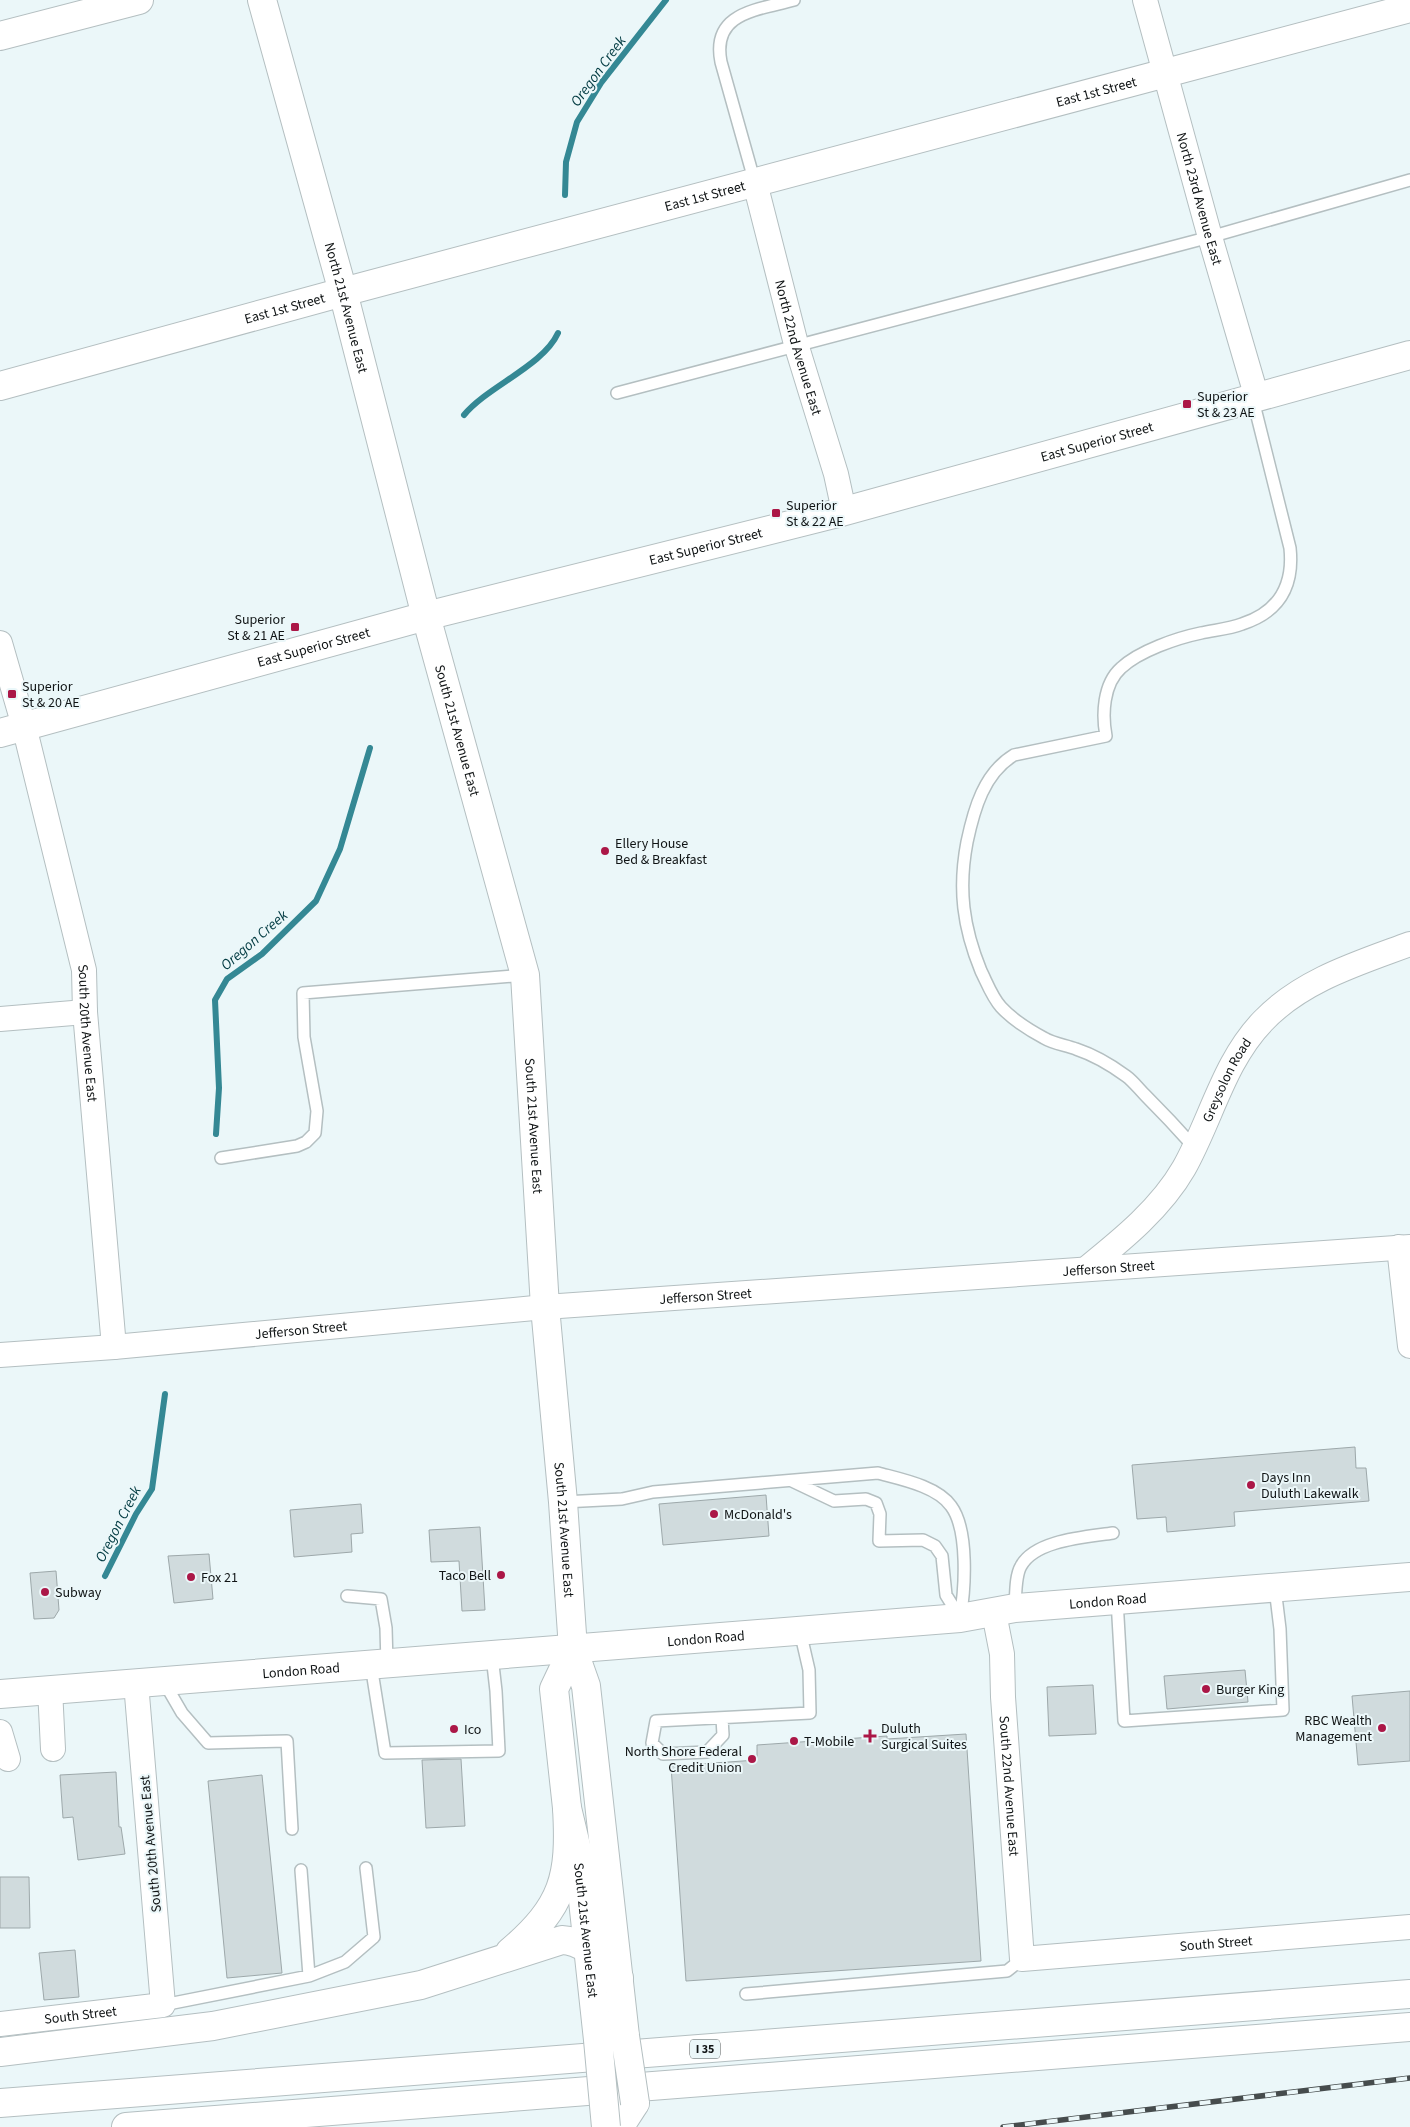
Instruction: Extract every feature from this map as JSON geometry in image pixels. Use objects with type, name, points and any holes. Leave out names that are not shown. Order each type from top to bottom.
[{"type":"main road","points":[[0,36],[139,0]]},
{"type":"main road","name":"North 21st Avenue East","points":[[262,0],[343,292],[426,616]]},
{"type":"main road","name":"East 1st Street","points":[[0,386],[343,292],[1410,8]]},
{"type":"main road","name":"East Superior Street","points":[[12,729],[426,616],[844,511],[1410,355]]},
{"type":"main road","name":"South 21st Avenue East","points":[[426,616],[525,975],[545,1307],[563,1502],[573,1649],[586,1686],[625,2036],[636,2115]]},
{"type":"main road","name":"London Road","points":[[0,1694],[960,1618],[1004,1610],[1410,1577]]},
{"type":"main road","name":"South 21st Avenue East","points":[[573,1649],[554,1690],[567,1808],[578,1854],[606,2127]]},
{"type":"main road","points":[[497,1962],[511,1952],[533,1931],[550,1910],[559,1892],[566,1874],[568,1854],[567,1808]]},
{"type":"main road","points":[[0,2052],[213,2026],[421,1985],[497,1962],[544,1944],[562,1940],[572,1941],[588,1949],[619,1978]]},
{"type":"main road","name":"I 35","points":[[0,2103],[1410,1994]]},
{"type":"main road","points":[[126,2127],[1410,2027]]},
{"type":"main road","points":[[616,2127],[624,2120],[636,2115]]},
{"type":"street","name":"North 23rd Avenue East","points":[[1146,0],[1255,399]]},
{"type":"street","name":"North 22nd Avenue East","points":[[755,183],[796,344],[836,474],[844,511]]},
{"type":"street","name":"South 20th Avenue East","points":[[0,643],[12,729],[84,970],[85,1012],[114,1347]]},
{"type":"street","name":"Greysolon Road","points":[[1087,1268],[1135,1228],[1170,1190],[1184,1168],[1233,1064],[1263,1021],[1300,990],[1353,966],[1410,944]]},
{"type":"street","points":[[0,1020],[85,1012]]},
{"type":"street","points":[[1405,1247],[1410,1346]]},
{"type":"street","name":"Jefferson Street","points":[[0,1355],[114,1347],[545,1307],[1405,1247]]},
{"type":"street","name":"South 22nd Avenue East","points":[[1004,1610],[1002,1654],[1003,1707],[1022,1959]]},
{"type":"street","name":"South 20th Avenue East","points":[[136,1682],[163,2005]]},
{"type":"street","points":[[50,1690],[53,1749]]},
{"type":"street","points":[[0,1732],[8,1758]]},
{"type":"street","name":"South Street","points":[[1022,1959],[1410,1927]]},
{"type":"street","name":"South Street","points":[[0,2024],[163,2005]]},
{"type":"lane","points":[[755,183],[721,62],[718,49],[719,39],[724,29],[736,17],[794,0]]},
{"type":"lane","points":[[617,393],[796,344],[1210,237],[1410,180]]},
{"type":"lane","points":[[1194,1147],[1128,1077],[1097,1058],[1046,1040],[1027,1028],[1001,1007],[988,984],[970,943],[962,906],[962,884],[965,853],[973,815],[986,784],[994,771],[1003,762],[1014,755],[1106,736],[1103,719],[1106,696],[1114,677],[1121,668],[1136,658],[1170,642],[1199,633],[1241,625],[1253,620],[1269,610],[1280,600],[1286,591],[1292,564],[1290,548],[1255,399]]},
{"type":"lane","points":[[222,1158],[296,1146],[306,1142],[315,1133],[317,1112],[304,1037],[303,993],[525,975]]},
{"type":"lane","points":[[563,1502],[622,1499],[652,1492],[878,1473],[912,1482],[934,1492],[950,1505],[960,1525],[965,1593],[960,1618]]},
{"type":"lane","points":[[791,1481],[834,1501],[866,1499],[876,1503],[880,1514],[879,1541],[923,1540],[935,1546],[942,1556],[946,1595],[960,1618]]},
{"type":"lane","points":[[1004,1610],[1020,1567],[1029,1555],[1044,1547],[1068,1540],[1113,1532]]},
{"type":"lane","points":[[1116,1600],[1124,1721],[1283,1710],[1280,1629],[1276,1588]]},
{"type":"lane","points":[[347,1596],[381,1599],[386,1628],[379,1664],[385,1753],[499,1751],[492,1656]]},
{"type":"lane","points":[[722,1718],[723,1735],[707,1752],[663,1754],[652,1743],[656,1721],[810,1713],[809,1670],[800,1631]]},
{"type":"lane","points":[[164,1680],[182,1712],[208,1743],[287,1741],[292,1829]]},
{"type":"lane","points":[[163,2005],[309,1976],[345,1962],[374,1937],[366,1868]]},
{"type":"lane","points":[[301,1870],[309,1976]]},
{"type":"lane","points":[[746,1994],[1007,1972],[1022,1959]]},
{"type":"building","name":"Days Inn Duluth Lakewalk","points":[[1355,1447],[1356,1468],[1366,1468],[1369,1501],[1234,1512],[1235,1526],[1167,1532],[1166,1517],[1137,1519],[1132,1465]]},
{"type":"building","name":"McDonald's","points":[[766,1495],[769,1536],[663,1545],[659,1504]]},
{"type":"building","points":[[361,1504],[363,1533],[351,1534],[352,1552],[294,1557],[290,1510]]},
{"type":"building","points":[[480,1527],[485,1610],[462,1611],[459,1561],[431,1562],[429,1530]]},
{"type":"building","name":"Fox 21","points":[[209,1554],[213,1599],[174,1603],[168,1556]]},
{"type":"building","name":"Subway","points":[[56,1571],[59,1610],[54,1618],[34,1619],[30,1573]]},
{"type":"building","name":"Burger King","points":[[1245,1670],[1248,1702],[1167,1709],[1164,1676]]},
{"type":"building","points":[[1093,1685],[1096,1734],[1049,1736],[1047,1687]]},
{"type":"building","name":"RBC Wealth Management","points":[[1410,1691],[1410,1761],[1358,1765],[1352,1696]]},
{"type":"building","points":[[966,1734],[981,1961],[686,1981],[671,1766],[757,1760],[757,1745],[887,1736],[887,1739]]},
{"type":"building","points":[[461,1759],[465,1826],[426,1828],[422,1760]]},
{"type":"building","points":[[116,1772],[119,1827],[121,1827],[125,1854],[78,1860],[73,1817],[63,1818],[60,1775]]},
{"type":"building","points":[[262,1775],[282,1973],[227,1978],[208,1781]]},
{"type":"building","points":[[0,1877],[29,1877],[30,1928],[0,1928]]},
{"type":"building","points":[[75,1950],[79,1997],[44,2000],[39,1953]]},
{"type":"waterway","name":"Oregon Creek","points":[[565,195],[566,162],[577,122],[601,83],[666,0]]},
{"type":"waterway","name":"Oregon Creek","points":[[464,415],[474,405],[540,356],[551,345],[558,333]]},
{"type":"waterway","name":"Oregon Creek","points":[[216,1134],[219,1088],[215,1000],[227,979],[262,954],[316,901],[340,849],[370,748]]},
{"type":"waterway","name":"Oregon Creek","points":[[105,1576],[136,1514],[152,1489],[165,1394]]},
{"type":"railway","points":[[1003,2127],[1410,2078]]},
{"type":"place","name":"Superior St & 23 AE","points":[[1187,404]]},
{"type":"place","name":"Superior St & 22 AE","points":[[776,513]]},
{"type":"place","name":"Superior St & 21 AE","points":[[295,627]]},
{"type":"place","name":"Superior St & 20 AE","points":[[12,694]]},
{"type":"place","name":"Ellery House Bed & Breakfast","points":[[605,851]]},
{"type":"place","name":"Days Inn Duluth Lakewalk","points":[[1251,1485]]},
{"type":"place","name":"McDonald's","points":[[714,1514]]},
{"type":"place","name":"Taco Bell","points":[[501,1575]]},
{"type":"place","name":"Fox 21","points":[[191,1577]]},
{"type":"place","name":"Subway","points":[[45,1592]]},
{"type":"place","name":"Burger King","points":[[1206,1689]]},
{"type":"place","name":"RBC Wealth Management","points":[[1382,1728]]},
{"type":"place","name":"Ico","points":[[454,1729]]},
{"type":"place","name":"Duluth Surgical Suites","points":[[870,1736]]},
{"type":"place","name":"T-Mobile","points":[[794,1741]]},
{"type":"place","name":"North Shore Federal Credit Union","points":[[752,1759]]}]
